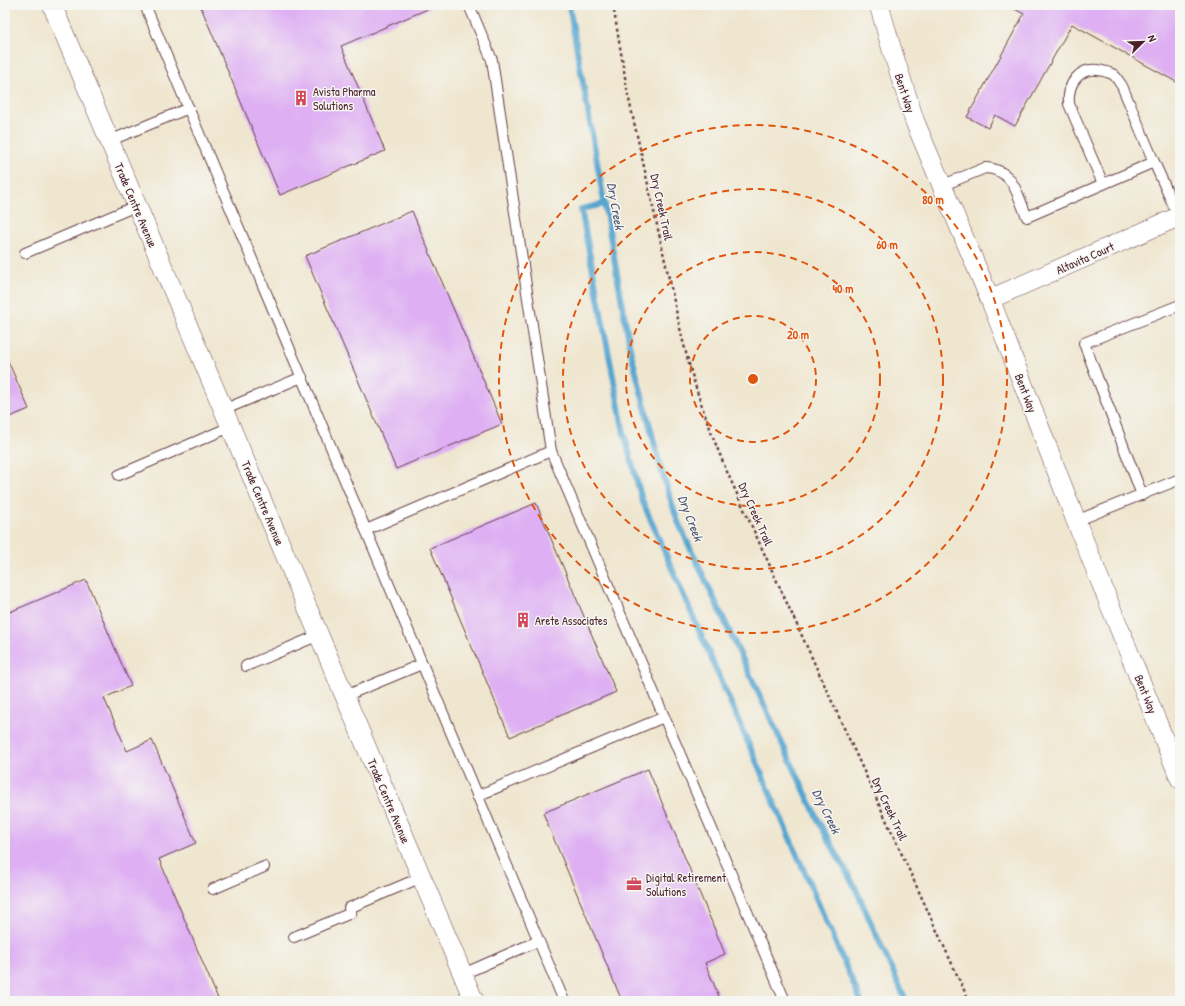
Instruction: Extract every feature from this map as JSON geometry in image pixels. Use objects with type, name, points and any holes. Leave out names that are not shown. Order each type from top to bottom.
[{"type":"street","name":"Trade Centre Avenue","points":[[52,5],[474,1001]]},
{"type":"street","name":"Bent Way","points":[[880,5],[892,50],[915,122],[990,299],[1076,521],[1180,779]]},
{"type":"street","name":"Altavita Court","points":[[990,299],[1180,218]]},
{"type":"lane","points":[[145,5],[564,1001]]},
{"type":"lane","points":[[469,5],[492,60],[551,451],[785,1001]]},
{"type":"lane","points":[[1103,184],[1069,104],[1068,93],[1070,88],[1076,79],[1084,72],[1089,70],[1100,70],[1111,73],[1122,86],[1154,162],[1180,218]]},
{"type":"lane","points":[[109,142],[189,108]]},
{"type":"lane","points":[[941,186],[985,168],[993,168],[1001,171],[1012,182],[1027,217],[1154,162]]},
{"type":"lane","points":[[26,253],[136,206]]},
{"type":"lane","points":[[1142,495],[1084,343],[1180,305]]},
{"type":"lane","points":[[119,475],[227,419],[302,377]]},
{"type":"lane","points":[[366,530],[551,451]]},
{"type":"lane","points":[[1076,521],[1180,479]]},
{"type":"lane","points":[[246,666],[319,635]]},
{"type":"lane","points":[[345,696],[422,664]]},
{"type":"lane","points":[[478,796],[664,717]]},
{"type":"lane","points":[[213,889],[264,867]]},
{"type":"lane","points":[[294,937],[422,878]]},
{"type":"lane","points":[[462,974],[538,941]]},
{"type":"path","name":"Dry Creek Trail","points":[[613,5],[628,95],[682,337],[692,375],[707,420],[732,483],[969,1001]]},
{"type":"building","name":"Avista Pharma Solutions","points":[[200,5],[437,5],[341,46],[385,151],[280,195]]},
{"type":"building","points":[[1007,5],[1180,5],[1180,84],[1072,24],[1015,126],[995,115],[988,128],[967,117],[1024,14]]},
{"type":"building","points":[[412,211],[502,424],[396,469],[305,256]]},
{"type":"building","points":[[5,354],[29,409],[5,419]]},
{"type":"building","name":"Arete Associates","points":[[536,503],[616,692],[510,737],[430,548]]},
{"type":"building","points":[[86,580],[131,686],[104,698],[127,751],[152,740],[196,843],[159,859],[219,1001],[5,1001],[5,614]]},
{"type":"building","name":"Digital Retirement Solutions","points":[[648,769],[725,954],[705,963],[721,1001],[622,1001],[543,813]]},
{"type":"waterway","name":"Dry Creek","points":[[569,5],[631,353],[661,469],[678,522],[822,828],[854,885],[906,1001]]},
{"type":"waterway","points":[[605,204],[581,209],[624,433],[642,500],[861,1001]]},
{"type":"place","name":"Avista Pharma Solutions","points":[[301,98]]},
{"type":"place","name":"Arete Associates","points":[[523,620]]},
{"type":"place","name":"Digital Retirement Solutions","points":[[634,884]]}]
